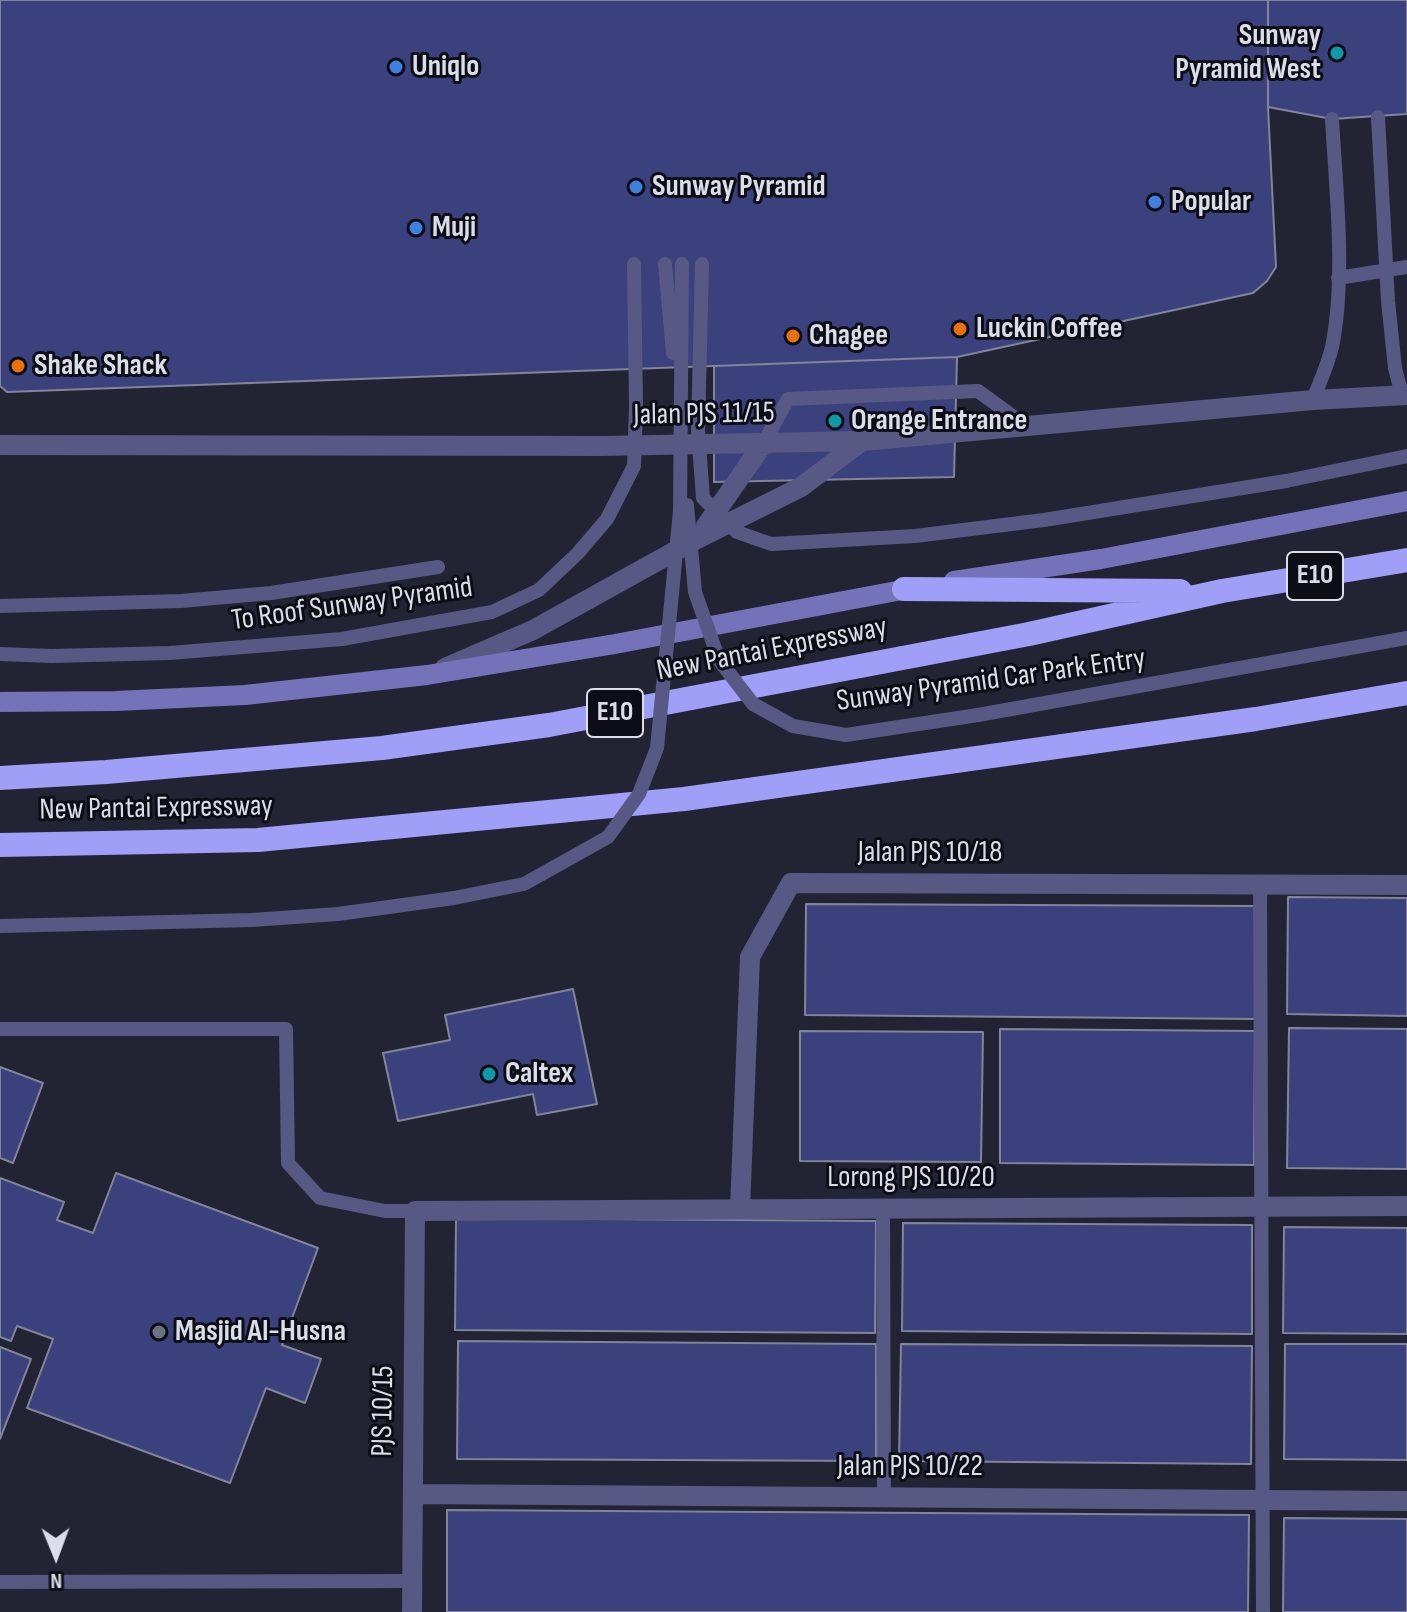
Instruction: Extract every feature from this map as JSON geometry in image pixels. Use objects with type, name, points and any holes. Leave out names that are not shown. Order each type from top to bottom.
[{"type":"highway","name":"New Pantai Expressway","points":[[0,778],[382,748],[549,725],[1029,634],[1222,591],[1407,560]]},
{"type":"highway","points":[[904,589],[1222,591]]},
{"type":"highway","name":"New Pantai Expressway","points":[[0,845],[258,840],[684,799],[1256,719],[1407,693]]},
{"type":"main road","points":[[0,702],[245,695],[427,675],[630,642],[904,589],[1116,556],[1407,501]]},
{"type":"street","name":"Jalan PJS 11/15","points":[[4,441],[587,446],[862,441],[1313,400],[1404,395]]},
{"type":"street","points":[[427,675],[533,630],[697,539],[801,487],[862,441]]},
{"type":"street","points":[[697,539],[763,444]]},
{"type":"street","name":"Jalan PJS 10/18","points":[[740,1209],[750,957],[791,883],[1407,885]]},
{"type":"street","name":"Lorong PJS 10/20","points":[[415,1211],[1407,1206]]},
{"type":"street","name":"PJS 10/15","points":[[412,1612],[415,1211]]},
{"type":"street","name":"Jalan PJS 10/22","points":[[413,1494],[1407,1501]]},
{"type":"lane","points":[[1378,117],[1395,368],[1404,395]]},
{"type":"lane","points":[[1313,400],[1331,352],[1335,326],[1338,278],[1332,119]]},
{"type":"lane","name":"To Roof Sunway Pyramid","points":[[0,654],[170,653],[342,639],[492,612],[539,590],[578,553],[607,519],[634,466],[634,264]]},
{"type":"lane","name":"Sunway Pyramid Car Park Entry","points":[[665,264],[695,592],[719,660],[753,704],[793,726],[846,735],[1407,638]]},
{"type":"lane","points":[[0,926],[252,920],[338,914],[454,898],[524,884],[608,837],[639,794],[657,748],[680,511],[682,264]]},
{"type":"lane","points":[[702,264],[698,431],[703,498],[737,532],[771,544],[915,536],[1044,520],[1286,481],[1407,456]]},
{"type":"lane","points":[[1338,278],[1407,267]]},
{"type":"lane","points":[[763,444],[788,399],[978,391],[1026,426]]},
{"type":"lane","points":[[0,606],[181,601],[241,596],[438,567]]},
{"type":"lane","points":[[1260,884],[1263,1612]]},
{"type":"lane","points":[[0,1029],[286,1029],[288,1163],[320,1198],[385,1211],[415,1211]]},
{"type":"lane","points":[[883,1209],[884,1497]]},
{"type":"lane","points":[[0,1582],[412,1581]]},
{"type":"building","name":"Sunway Pyramid","points":[[0,0],[1268,0],[1268,107],[1276,267],[1267,281],[1253,293],[957,357],[7,392],[0,386]]},
{"type":"building","name":"Sunway Pyramid West","points":[[1268,0],[1407,0],[1407,114],[1332,119],[1268,107]]},
{"type":"building","name":"Orange Entrance","points":[[957,357],[954,477],[714,482],[714,366]]},
{"type":"building","points":[[1288,897],[1407,898],[1407,1016],[1287,1014]]},
{"type":"building","points":[[806,904],[1256,906],[1255,1019],[805,1015]]},
{"type":"building","name":"Caltex","points":[[573,989],[597,1104],[537,1115],[533,1094],[398,1121],[383,1053],[450,1040],[445,1015]]},
{"type":"building","points":[[1289,1028],[1407,1029],[1407,1169],[1287,1168]]},
{"type":"building","points":[[1000,1029],[1255,1031],[1254,1165],[1000,1163]]},
{"type":"building","points":[[800,1031],[983,1032],[981,1162],[800,1161]]},
{"type":"building","points":[[0,1067],[43,1083],[13,1163],[0,1158]]},
{"type":"building","name":"Masjid Al-Husna","points":[[116,1173],[318,1248],[282,1345],[321,1359],[305,1403],[266,1388],[230,1483],[27,1408],[53,1339],[17,1326],[11,1341],[0,1337],[0,1178],[64,1202],[57,1220],[93,1233]]},
{"type":"building","points":[[456,1218],[876,1221],[875,1333],[455,1330]]},
{"type":"building","points":[[903,1223],[1252,1225],[1252,1334],[902,1331]]},
{"type":"building","points":[[1284,1227],[1407,1228],[1407,1334],[1283,1333]]},
{"type":"building","points":[[458,1341],[876,1344],[876,1461],[457,1459]]},
{"type":"building","points":[[901,1344],[1252,1346],[1251,1464],[899,1461]]},
{"type":"building","points":[[1285,1344],[1407,1344],[1407,1460],[1284,1459]]},
{"type":"building","points":[[0,1347],[31,1359],[0,1439]]},
{"type":"building","points":[[447,1510],[1249,1515],[1248,1612],[447,1612]]},
{"type":"building","points":[[1284,1518],[1407,1519],[1407,1612],[1283,1612]]},
{"type":"place","name":"Sunway Pyramid West","points":[[1337,53]]},
{"type":"place","name":"Uniqlo","points":[[396,67]]},
{"type":"place","name":"Sunway Pyramid","points":[[636,187]]},
{"type":"place","name":"Popular","points":[[1155,202]]},
{"type":"place","name":"Muji","points":[[416,228]]},
{"type":"place","name":"Luckin Coffee","points":[[960,329]]},
{"type":"place","name":"Chagee","points":[[793,336]]},
{"type":"place","name":"Shake Shack","points":[[18,366]]},
{"type":"place","name":"Orange Entrance","points":[[835,421]]},
{"type":"place","name":"Caltex","points":[[489,1074]]},
{"type":"place","name":"Masjid Al-Husna","points":[[159,1332]]}]
